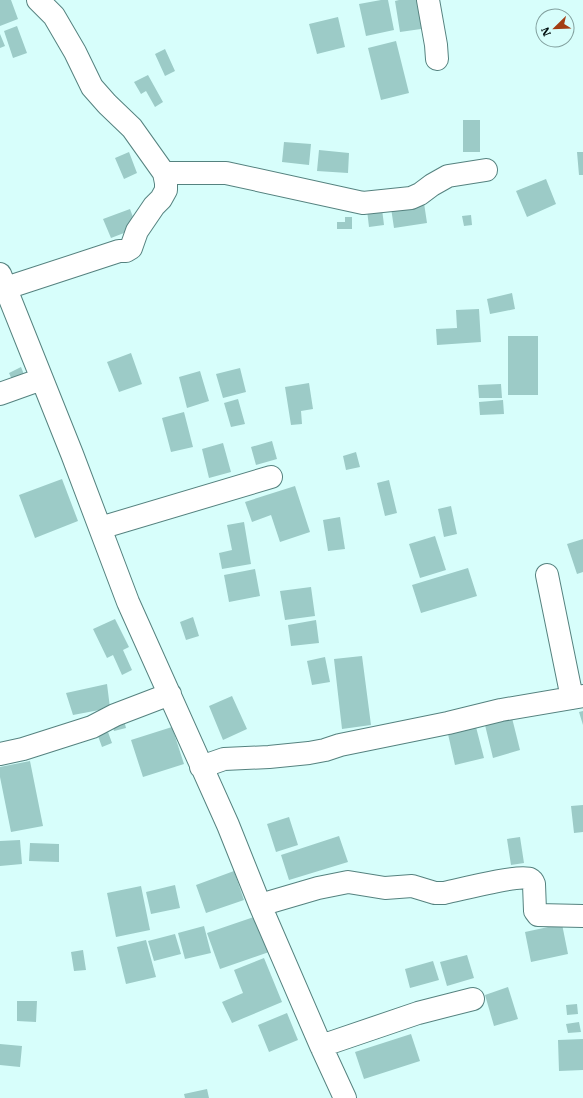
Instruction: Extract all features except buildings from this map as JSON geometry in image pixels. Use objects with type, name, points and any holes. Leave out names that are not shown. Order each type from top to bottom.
[{"type":"street","points":[[38,0],[54,16],[92,87],[132,128],[164,173],[166,190],[162,198],[154,206],[137,231],[131,248],[126,251],[119,251],[90,260],[3,281],[72,454],[128,602],[228,825],[260,906],[345,1098]]},
{"type":"street","points":[[428,0],[437,59]]},
{"type":"street","points":[[164,173],[226,173],[363,203],[411,198],[448,176],[486,170]]},
{"type":"street","points":[[0,394],[42,379]]},
{"type":"street","points":[[100,528],[271,477]]},
{"type":"street","points":[[201,767],[224,759],[269,757],[325,750],[340,745],[448,724],[501,710],[577,697],[547,576]]},
{"type":"street","points":[[0,754],[23,749],[92,727],[170,694]]},
{"type":"street","points":[[260,906],[318,888],[348,882],[384,888],[412,886],[435,893],[444,893],[511,879],[528,878],[532,880],[534,884],[535,911],[538,915],[583,916]]},
{"type":"street","points":[[321,1046],[418,1013],[472,999]]}]
